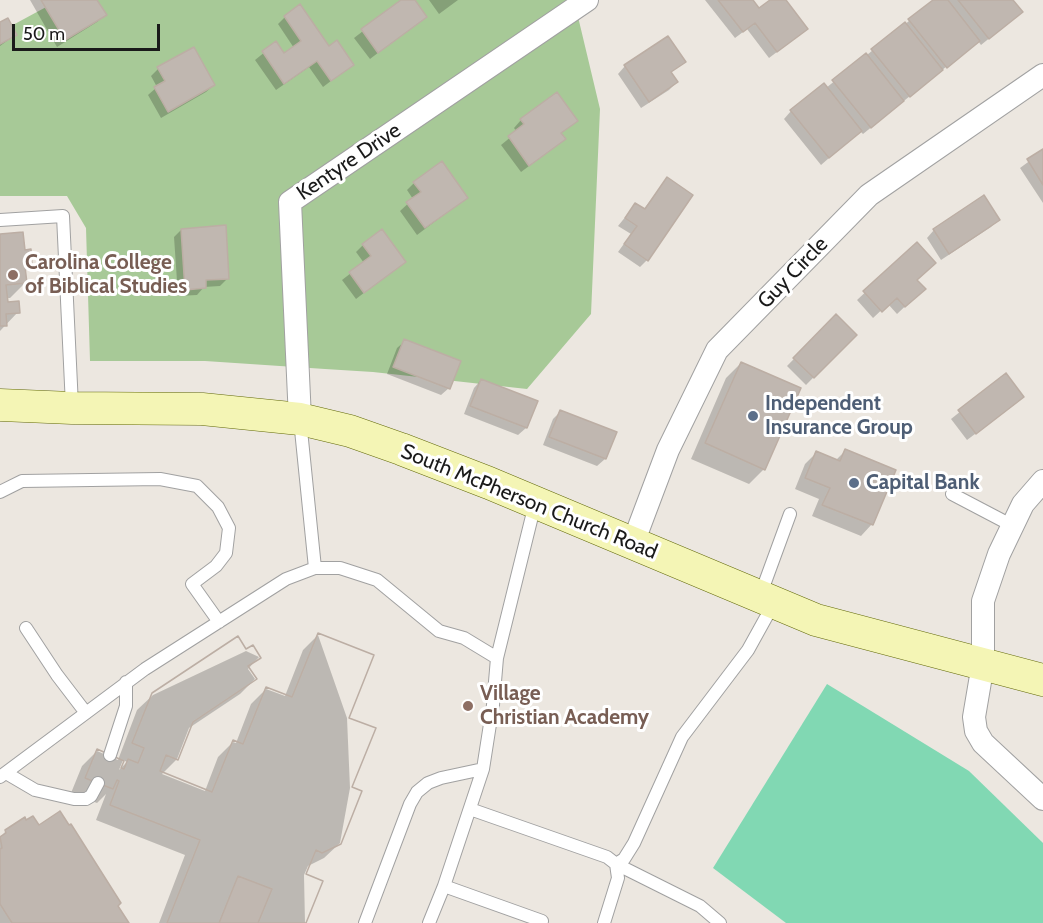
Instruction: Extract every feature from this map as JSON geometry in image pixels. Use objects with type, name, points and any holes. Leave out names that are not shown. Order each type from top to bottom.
[{"type":"main road","name":"South McPherson Church Road","points":[[0,405],[201,409],[300,419],[350,432],[401,449],[535,502],[816,620],[1043,680]]},
{"type":"street","name":"Kentyre Drive","points":[[300,419],[290,202],[587,0]]},
{"type":"street","name":"Guy Circle","points":[[633,543],[669,450],[717,350],[869,195],[1043,75]]},
{"type":"street","points":[[1043,482],[1023,504],[999,554],[983,601],[983,664],[975,704],[976,731],[983,743],[1043,799]]},
{"type":"lane","points":[[0,220],[63,216],[72,408]]},
{"type":"lane","points":[[300,419],[315,568]]},
{"type":"lane","points":[[0,492],[22,482],[160,479],[197,486],[218,507],[229,528],[226,553],[216,566],[192,584],[219,622]]},
{"type":"lane","points":[[952,494],[1013,526]]},
{"type":"lane","points":[[429,923],[444,886],[483,769],[493,705],[497,658],[535,502]]},
{"type":"lane","points":[[616,864],[627,855],[637,837],[682,736],[748,650],[767,599],[790,514]]},
{"type":"lane","points":[[98,783],[91,796],[86,799],[74,799],[35,790],[3,775],[126,682],[286,579],[315,568],[340,568],[376,580],[439,631],[464,638],[497,658]]},
{"type":"lane","points":[[26,628],[86,713]]},
{"type":"lane","points":[[110,755],[126,706],[126,682]]},
{"type":"lane","points":[[365,923],[410,804],[417,792],[428,783],[441,778],[483,769]]},
{"type":"lane","points":[[470,809],[607,857],[616,864],[700,906],[720,923]]},
{"type":"lane","points":[[604,923],[618,878],[616,864]]},
{"type":"lane","points":[[444,886],[544,922]]},
{"type":"green space","points":[[59,0],[574,0],[600,109],[591,314],[527,389],[373,372],[205,361],[90,361],[86,228],[67,196],[0,196],[0,32]]},
{"type":"green space","points":[[827,684],[969,771],[1043,843],[1043,923],[786,923],[713,868]]},
{"type":"building","points":[[41,0],[97,0],[107,15],[65,40]]},
{"type":"building","points":[[401,0],[415,0],[427,17],[378,53],[361,29]]},
{"type":"building","points":[[718,0],[753,0],[759,8],[770,0],[786,0],[808,29],[777,52],[755,23],[743,32]]},
{"type":"building","points":[[933,0],[948,0],[980,41],[947,68],[908,19]]},
{"type":"building","points":[[958,0],[1013,0],[1023,12],[989,39]]},
{"type":"building","points":[[300,4],[329,46],[337,40],[354,65],[331,81],[317,61],[284,84],[262,51],[276,41],[284,53],[301,41],[284,16]]},
{"type":"building","points":[[8,18],[17,35],[0,44],[0,22]]},
{"type":"building","points":[[905,22],[943,70],[910,97],[871,49]]},
{"type":"building","points":[[668,36],[686,62],[671,72],[678,82],[649,102],[624,65]]},
{"type":"building","points":[[194,47],[215,85],[168,112],[154,87],[165,81],[157,67]]},
{"type":"building","points":[[866,53],[904,101],[871,128],[832,80]]},
{"type":"building","points":[[824,83],[862,131],[829,158],[790,110]]},
{"type":"building","points":[[557,92],[578,121],[561,133],[566,139],[529,166],[508,136],[524,124],[520,119]]},
{"type":"building","points":[[1043,149],[1043,185],[1027,159]]},
{"type":"building","points":[[442,161],[468,198],[425,228],[406,202],[421,192],[413,182]]},
{"type":"building","points":[[667,177],[693,195],[648,261],[624,244],[637,226],[625,218],[635,203],[645,209]]},
{"type":"building","points":[[984,195],[1000,220],[949,254],[933,229]]},
{"type":"building","points":[[226,225],[229,279],[206,280],[206,288],[185,290],[181,229]]},
{"type":"building","points":[[382,229],[406,262],[364,293],[349,272],[371,256],[362,244]]},
{"type":"building","name":"Carolina College of Biblical Studies","points":[[23,232],[25,250],[31,249],[32,266],[25,267],[27,283],[6,285],[8,302],[19,301],[20,313],[6,314],[7,326],[0,326],[0,234]]},
{"type":"building","points":[[917,242],[936,263],[917,280],[926,289],[905,307],[897,298],[882,312],[863,291]]},
{"type":"building","points":[[836,314],[857,335],[814,378],[793,358]]},
{"type":"building","points":[[404,339],[461,361],[450,389],[393,367]]},
{"type":"building","name":"Independent Insurance Group","points":[[741,362],[801,388],[765,470],[705,443]]},
{"type":"building","points":[[1006,373],[1024,397],[976,434],[958,410]]},
{"type":"building","points":[[481,379],[538,401],[527,428],[470,406]]},
{"type":"building","points":[[560,410],[617,432],[606,459],[549,437]]},
{"type":"building","name":"Capital Bank","points":[[845,449],[896,470],[873,525],[822,505],[830,488],[805,478],[816,451],[840,461]]},
{"type":"building","points":[[318,633],[374,655],[349,718],[376,728],[352,787],[362,791],[341,844],[322,853],[316,850],[306,874],[323,881],[306,923],[258,923],[272,889],[238,876],[219,923],[167,923],[200,840],[110,805],[119,781],[117,780],[113,789],[85,778],[97,749],[124,761],[121,768],[124,769],[128,759],[138,763],[144,748],[132,743],[152,693],[238,636],[246,649],[253,645],[261,658],[248,666],[257,679],[193,722],[178,760],[166,755],[160,771],[212,792],[233,740],[243,744],[266,687],[292,697]]},
{"type":"building","points":[[318,633],[374,655],[349,718],[376,728],[352,787],[362,791],[341,844],[322,853],[316,850],[306,874],[323,881],[306,923],[167,923],[200,840],[110,805],[119,781],[117,780],[113,789],[85,778],[97,749],[124,761],[121,768],[124,769],[128,759],[138,763],[144,748],[132,743],[152,693],[238,636],[246,649],[253,645],[261,658],[248,666],[257,679],[193,722],[178,760],[166,755],[160,771],[212,792],[233,740],[243,744],[266,687],[292,697]]},
{"type":"building","points":[[60,811],[69,825],[71,824],[121,903],[118,906],[129,923],[12,923],[0,904],[0,849],[2,848],[0,837],[6,833],[5,830],[25,817],[26,820],[33,816],[39,825]]},
{"type":"place","name":"Carolina College of Biblical Studies","points":[[13,275]]},
{"type":"place","name":"Independent Insurance Group","points":[[753,416]]},
{"type":"place","name":"Capital Bank","points":[[854,483]]},
{"type":"place","name":"Village Christian Academy","points":[[468,706]]}]
